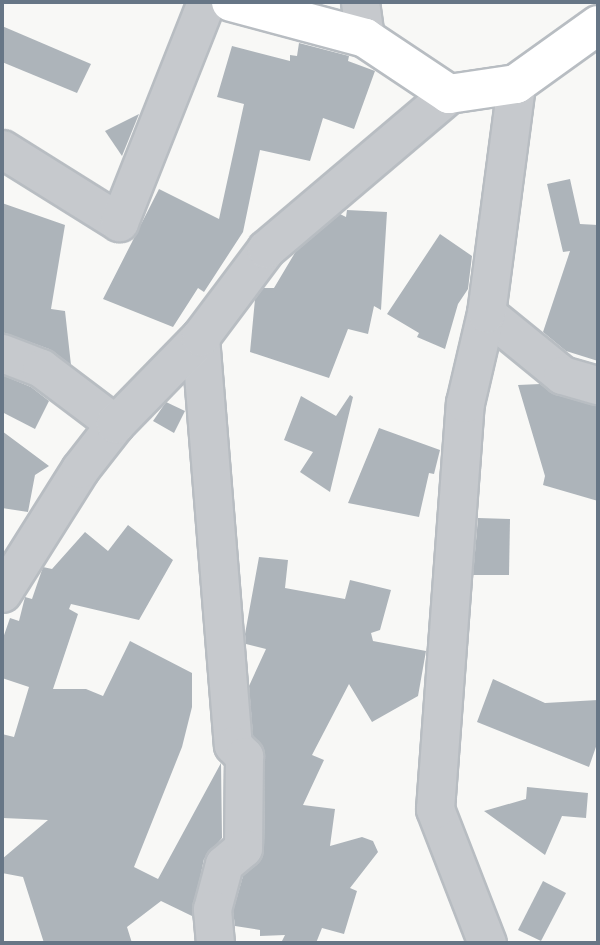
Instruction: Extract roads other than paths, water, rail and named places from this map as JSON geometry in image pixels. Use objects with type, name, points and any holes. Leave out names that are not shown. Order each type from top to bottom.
[{"type":"street","points":[[2,149],[119,222],[206,2]]},
{"type":"street","points":[[230,2],[362,20],[449,94]]},
{"type":"street","points":[[2,593],[80,469],[115,424],[200,337],[266,249],[449,94],[516,84],[598,25]]},
{"type":"street","points":[[486,943],[435,809],[465,403],[486,313],[516,84]]},
{"type":"street","points":[[486,313],[562,375],[598,385]]},
{"type":"street","points":[[200,337],[225,676],[233,745],[244,756],[243,848],[224,864],[212,909],[219,942]]},
{"type":"street","points":[[2,353],[41,368],[115,424]]}]
